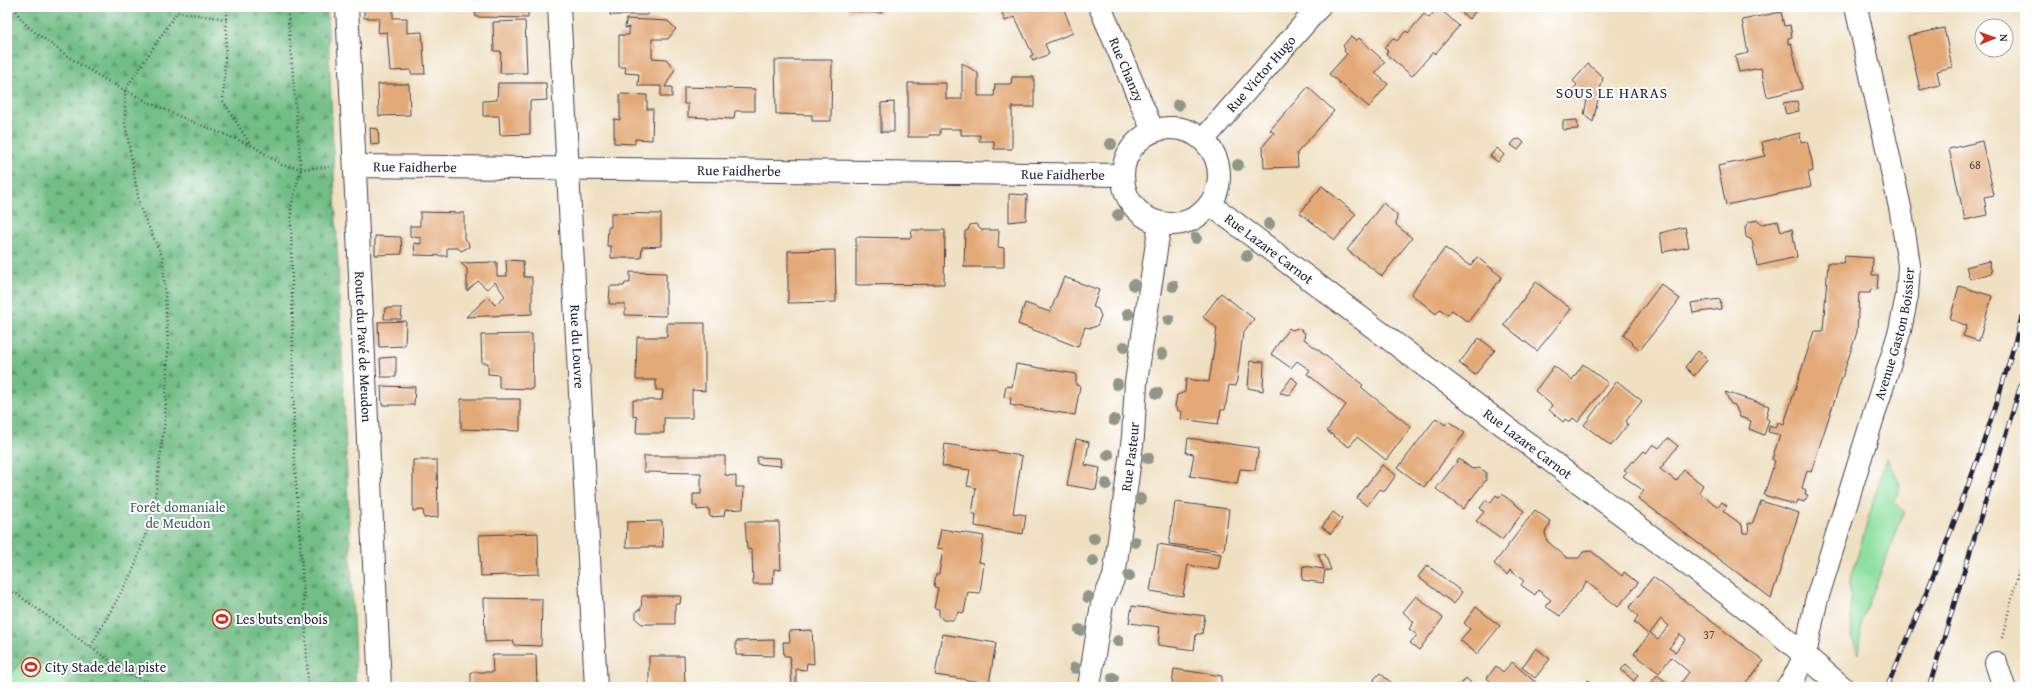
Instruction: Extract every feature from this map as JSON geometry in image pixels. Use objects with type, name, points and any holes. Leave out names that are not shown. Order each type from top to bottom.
[{"type":"street","name":"Route du Pavé de Meudon","points":[[347,7],[380,687]]},
{"type":"street","name":"Rue du Louvre","points":[[559,7],[596,687]]},
{"type":"street","name":"Rue Chanzy","points":[[1100,7],[1153,132]]},
{"type":"street","name":"Rue Victor Hugo","points":[[1202,140],[1319,7]]},
{"type":"street","name":"Avenue Gaston Boissier","points":[[1787,687],[1793,680],[1806,655],[1816,602],[1900,330],[1907,296],[1909,265],[1901,212],[1856,7]]},
{"type":"street","points":[[1166,128],[1179,128],[1192,132],[1202,140],[1212,151],[1217,164],[1219,178],[1216,192],[1210,204],[1200,215],[1188,222],[1174,224],[1160,223],[1148,219],[1137,211],[1129,201],[1124,189],[1123,176],[1125,162],[1131,149],[1141,139],[1153,132],[1166,128]]},
{"type":"street","name":"Rue Faidherbe","points":[[355,166],[1123,176]]},
{"type":"street","name":"Rue Lazare Carnot","points":[[1210,204],[1806,655],[1842,687]]},
{"type":"street","name":"Rue Pasteur","points":[[1089,687],[1102,604],[1114,577],[1133,437],[1136,382],[1160,223]]},
{"type":"street","points":[[1996,663],[2004,687]]},
{"type":"path","points":[[15,7],[19,19],[74,61],[125,90],[182,119],[250,144],[282,165],[301,169],[355,166]]},
{"type":"path","points":[[228,7],[223,101],[250,144]]},
{"type":"path","points":[[287,7],[301,169],[291,207],[294,446],[305,613],[308,687]]},
{"type":"path","points":[[91,646],[133,571],[153,513],[165,419],[168,346],[163,258],[140,208],[125,122],[125,90],[177,12],[227,20]]},
{"type":"path","points":[[1996,663],[2025,546]]},
{"type":"path","points":[[7,587],[129,674],[166,687]]},
{"type":"green space","name":"Forêt domaniale de Meudon","points":[[7,7],[327,7],[356,687],[72,687],[27,653],[7,680]]},
{"type":"green space","points":[[1886,458],[1900,484],[1895,502],[1904,512],[1862,621],[1858,654],[1852,637],[1850,582]]},
{"type":"green space","name":"City Stade de la piste","points":[[27,653],[72,687],[7,687],[7,680]]},
{"type":"building","points":[[364,7],[393,7],[393,18],[407,18],[407,33],[422,32],[425,74],[411,74],[411,70],[390,71],[387,32],[378,33],[379,18],[364,18]]},
{"type":"building","points":[[475,7],[523,7],[523,12],[528,12],[528,18],[476,17]]},
{"type":"building","points":[[610,7],[649,7],[648,15],[610,15]]},
{"type":"building","points":[[848,7],[882,7],[882,13],[848,11]]},
{"type":"building","points":[[1000,7],[1063,7],[1073,33],[1045,44],[1049,54],[1033,61],[1030,56],[1033,55],[1015,17],[1005,21]]},
{"type":"building","points":[[1438,7],[1459,26],[1435,54],[1433,52],[1412,76],[1386,54],[1388,51],[1384,48],[1393,38],[1397,41],[1406,31],[1408,33],[1424,14],[1429,18]]},
{"type":"building","points":[[1455,7],[1479,7],[1469,19]]},
{"type":"building","points":[[1781,12],[1784,26],[1790,25],[1792,37],[1788,38],[1788,44],[1791,43],[1802,89],[1767,97],[1761,68],[1739,72],[1735,56],[1748,53],[1742,20]]},
{"type":"building","points":[[626,19],[668,21],[676,29],[668,39],[652,39],[652,58],[666,59],[675,69],[665,87],[672,87],[672,97],[661,97],[661,86],[638,86],[639,74],[625,73],[626,67],[619,67],[619,35],[629,35],[629,27],[625,28]]},
{"type":"building","points":[[525,21],[527,73],[500,73],[501,51],[494,51],[493,22]]},
{"type":"building","points":[[1944,28],[1952,67],[1937,71],[1940,85],[1920,90],[1908,36]]},
{"type":"building","points":[[1351,36],[1356,41],[1359,38],[1385,62],[1375,73],[1388,84],[1369,107],[1329,74],[1347,54],[1344,51],[1345,49],[1343,46]]},
{"type":"building","points":[[775,60],[832,60],[831,121],[812,121],[812,115],[776,114]]},
{"type":"building","points":[[962,63],[978,73],[978,96],[994,96],[995,84],[1011,84],[1012,77],[1034,77],[1034,107],[1012,107],[1012,149],[994,149],[994,141],[979,141],[980,135],[961,135],[961,129],[940,129],[940,135],[929,135],[929,137],[908,137],[908,83],[946,83],[946,99],[962,99]]},
{"type":"building","points":[[1588,64],[1603,77],[1593,122],[1584,115],[1588,94],[1583,90],[1575,100],[1568,94],[1577,85],[1573,81]]},
{"type":"building","points":[[498,83],[546,83],[547,100],[530,101],[530,134],[500,135],[499,116],[483,116],[483,101],[497,100]]},
{"type":"building","points":[[378,84],[409,84],[410,115],[379,116]]},
{"type":"building","points":[[684,87],[755,89],[755,111],[735,111],[734,119],[688,117],[688,104],[684,104]]},
{"type":"building","points":[[1308,87],[1334,111],[1297,153],[1298,167],[1264,168],[1263,146],[1274,133],[1270,130]]},
{"type":"building","points":[[620,94],[647,95],[647,109],[653,109],[652,140],[635,139],[635,144],[614,143],[614,119],[620,120]]},
{"type":"building","points":[[1797,101],[1799,111],[1786,114],[1783,103]]},
{"type":"building","points":[[894,102],[894,132],[881,132],[881,103]]},
{"type":"building","points":[[1577,120],[1578,129],[1563,130],[1563,121]]},
{"type":"building","points":[[370,128],[378,129],[379,144],[371,145]]},
{"type":"building","points":[[1800,133],[1801,142],[1807,141],[1812,161],[1813,171],[1808,173],[1811,187],[1726,205],[1718,166],[1765,156],[1762,142]]},
{"type":"building","points":[[1520,139],[1524,143],[1518,150],[1511,145],[1515,140]]},
{"type":"building","points":[[1982,141],[1994,195],[1984,197],[1987,215],[1965,220],[1949,149]]},
{"type":"building","points":[[1497,148],[1504,155],[1498,162],[1490,156]]},
{"type":"building","points":[[1322,186],[1356,214],[1335,240],[1300,213]]},
{"type":"building","points":[[1009,194],[1027,195],[1026,220],[1009,222]]},
{"type":"building","points":[[1383,203],[1397,215],[1396,225],[1412,238],[1382,276],[1347,250]]},
{"type":"building","points":[[420,212],[464,213],[464,238],[468,242],[469,247],[461,251],[458,248],[447,248],[447,256],[415,255],[414,243],[421,244],[421,238],[410,237],[410,226],[420,226]]},
{"type":"building","points":[[611,213],[661,214],[661,246],[642,247],[641,258],[611,258],[611,246],[607,246],[608,227],[611,227]]},
{"type":"building","points":[[1758,220],[1762,224],[1778,221],[1781,231],[1792,229],[1797,257],[1757,266],[1752,240],[1746,237],[1745,228],[1748,222]]},
{"type":"building","points":[[976,224],[981,230],[999,230],[998,247],[1004,248],[1004,267],[964,267],[965,231],[968,230],[970,225]]},
{"type":"building","points":[[1685,227],[1689,247],[1663,252],[1660,233]]},
{"type":"building","points":[[912,230],[945,230],[944,284],[856,285],[856,237],[911,238]]},
{"type":"building","points":[[375,236],[401,237],[402,254],[375,255]]},
{"type":"building","points":[[1445,248],[1470,266],[1477,257],[1502,277],[1468,322],[1452,310],[1448,315],[1440,309],[1436,314],[1411,294]]},
{"type":"building","points":[[835,250],[836,302],[788,303],[788,251]]},
{"type":"building","points":[[1845,256],[1873,258],[1872,275],[1878,275],[1877,290],[1871,289],[1870,293],[1859,293],[1857,332],[1811,472],[1807,471],[1802,488],[1806,490],[1805,494],[1808,495],[1804,502],[1798,500],[1796,505],[1764,495],[1775,461],[1772,459],[1780,435],[1768,432],[1770,425],[1776,428],[1778,422],[1784,424],[1814,331],[1823,331],[1828,263],[1843,263]]},
{"type":"building","points":[[506,260],[523,261],[524,277],[532,277],[532,314],[466,317],[488,297],[495,305],[505,296],[495,282],[487,289],[478,281],[467,291],[467,269],[461,263],[497,262],[497,276],[507,276]]},
{"type":"building","points":[[1989,261],[1992,273],[1970,279],[1966,267]]},
{"type":"building","points":[[630,272],[666,273],[666,316],[625,315],[625,304],[609,304],[610,286],[624,286],[625,283],[630,283]]},
{"type":"building","points":[[1064,277],[1099,290],[1093,307],[1098,309],[1101,316],[1097,326],[1091,328],[1085,327],[1078,347],[1018,324],[1025,303],[1050,312]]},
{"type":"building","points":[[1536,282],[1571,309],[1537,351],[1504,325]]},
{"type":"building","points":[[1661,284],[1680,299],[1640,350],[1623,335]]},
{"type":"building","points":[[1959,286],[1992,296],[1979,341],[1963,336],[1967,326],[1950,319]]},
{"type":"building","points":[[1221,293],[1254,319],[1243,333],[1236,386],[1229,385],[1225,410],[1221,410],[1218,424],[1181,419],[1182,411],[1178,411],[1175,406],[1177,395],[1185,392],[1186,379],[1209,382],[1217,328],[1203,317]]},
{"type":"building","points":[[1720,299],[1721,309],[1693,313],[1691,303]]},
{"type":"building","points":[[385,308],[402,308],[401,319],[384,319]]},
{"type":"building","points":[[406,321],[405,346],[379,347],[378,322]]},
{"type":"building","points":[[667,323],[705,323],[705,391],[692,390],[692,418],[664,418],[664,433],[636,433],[637,416],[633,417],[633,400],[662,400],[663,390],[656,390],[656,380],[636,380],[637,337],[667,337]]},
{"type":"building","points":[[1289,328],[1292,330],[1298,328],[1305,333],[1304,339],[1363,385],[1361,387],[1411,427],[1386,460],[1357,437],[1349,447],[1327,431],[1346,405],[1307,374],[1310,370],[1297,361],[1291,368],[1271,354]]},
{"type":"building","points":[[532,334],[533,389],[499,388],[499,375],[488,374],[488,363],[482,363],[481,335]]},
{"type":"building","points":[[1479,338],[1495,350],[1475,375],[1459,363]]},
{"type":"building","points":[[1698,351],[1708,359],[1694,376],[1685,367]]},
{"type":"building","points":[[396,357],[396,377],[381,377],[380,358]]},
{"type":"building","points":[[1250,361],[1264,362],[1263,391],[1248,388]]},
{"type":"building","points":[[1016,364],[1076,374],[1076,385],[1080,386],[1075,415],[1010,405],[1011,398],[1004,397],[1006,386],[1012,387]]},
{"type":"building","points":[[1583,364],[1608,383],[1578,422],[1573,418],[1570,422],[1565,419],[1563,422],[1549,410],[1552,405],[1535,391],[1554,366],[1572,380]]},
{"type":"building","points":[[1292,377],[1298,383],[1290,395],[1280,393]]},
{"type":"building","points":[[1617,381],[1642,401],[1626,421],[1628,424],[1611,446],[1584,425]]},
{"type":"building","points":[[381,386],[415,387],[414,405],[382,405]]},
{"type":"building","points":[[1725,392],[1769,406],[1766,418],[1769,420],[1764,435],[1749,429],[1751,421],[1740,417],[1735,405],[1731,404]]},
{"type":"building","points":[[461,399],[520,399],[520,431],[461,429]]},
{"type":"building","points":[[1436,418],[1445,425],[1448,421],[1465,433],[1424,487],[1398,468]]},
{"type":"building","points":[[1188,438],[1259,448],[1255,470],[1240,469],[1237,484],[1190,476],[1194,454],[1186,453]]},
{"type":"building","points":[[1668,438],[1678,446],[1660,469],[1676,481],[1684,470],[1703,485],[1699,492],[1718,507],[1722,502],[1727,506],[1723,511],[1742,525],[1743,533],[1749,533],[1748,523],[1752,524],[1761,501],[1799,513],[1771,598],[1638,498],[1644,491],[1623,476],[1627,472],[1624,471],[1632,461],[1634,462],[1644,451],[1646,453],[1653,444],[1659,448]]},
{"type":"building","points":[[1076,439],[1089,442],[1085,465],[1100,468],[1096,490],[1067,485]]},
{"type":"building","points":[[945,444],[1022,456],[1013,513],[1026,515],[1023,534],[975,526],[976,514],[972,514],[976,488],[967,486],[970,470],[942,466]]},
{"type":"building","points":[[644,456],[725,456],[725,475],[736,476],[736,487],[744,487],[743,509],[725,510],[724,516],[710,517],[709,509],[697,510],[697,506],[693,506],[693,494],[701,494],[701,473],[644,472]]},
{"type":"building","points":[[757,457],[780,458],[781,466],[757,464]]},
{"type":"building","points":[[1459,459],[1472,469],[1479,468],[1486,472],[1486,480],[1463,509],[1436,489]]},
{"type":"building","points":[[413,460],[437,460],[438,517],[424,518],[423,510],[413,511]]},
{"type":"building","points":[[1382,465],[1396,475],[1385,491],[1380,489],[1367,506],[1357,498]]},
{"type":"building","points":[[1502,494],[1524,511],[1502,540],[1476,521],[1484,512],[1480,508],[1486,500],[1490,503],[1496,495],[1499,497]]},
{"type":"building","points":[[1175,502],[1229,509],[1224,551],[1169,544]]},
{"type":"building","points":[[1535,510],[1550,521],[1550,525],[1545,532],[1547,541],[1567,558],[1579,558],[1583,552],[1591,551],[1622,576],[1624,572],[1638,583],[1618,607],[1587,582],[1560,616],[1545,606],[1551,600],[1538,590],[1535,595],[1521,585],[1524,581],[1510,570],[1507,575],[1494,564]]},
{"type":"building","points":[[1333,512],[1342,519],[1331,534],[1322,527]]},
{"type":"building","points":[[662,521],[663,547],[626,547],[627,522]]},
{"type":"building","points":[[745,522],[779,522],[781,570],[774,569],[773,584],[753,584],[752,550],[747,549]]},
{"type":"building","points":[[941,529],[984,536],[979,562],[984,563],[980,593],[968,592],[964,613],[959,612],[953,620],[943,620],[939,615],[939,609],[934,608],[938,588],[934,587],[936,574],[939,574],[943,549],[937,548]]},
{"type":"building","points":[[538,533],[539,574],[481,576],[479,535]]},
{"type":"building","points":[[1158,544],[1221,554],[1218,570],[1188,565],[1183,596],[1150,591]]},
{"type":"building","points":[[1318,554],[1325,554],[1331,570],[1325,570],[1323,583],[1302,580],[1303,566],[1324,569]]},
{"type":"building","points":[[1427,565],[1462,592],[1454,604],[1418,577]]},
{"type":"building","points":[[1653,577],[1764,661],[1742,687],[1678,687],[1689,672],[1671,657],[1659,673],[1634,654],[1649,635],[1634,622],[1638,616],[1629,608]],"holes":[[[1661,619],[1669,626],[1658,639],[1650,633]],[[1680,634],[1686,639],[1675,652],[1669,648]]]},
{"type":"building","points":[[642,596],[681,596],[680,604],[675,604],[675,624],[642,624],[636,619],[636,611],[641,609]]},
{"type":"building","points":[[1416,596],[1443,618],[1419,650],[1410,643],[1417,635],[1409,629],[1414,622],[1403,612]]},
{"type":"building","points":[[484,598],[542,599],[541,646],[514,645],[514,641],[485,642]]},
{"type":"building","points":[[1132,606],[1205,616],[1202,634],[1196,634],[1194,650],[1158,645],[1160,627],[1129,623]]},
{"type":"building","points":[[1476,607],[1500,626],[1477,654],[1460,640],[1470,629],[1464,623]]},
{"type":"building","points":[[812,630],[814,664],[807,663],[806,670],[796,669],[796,687],[792,687],[790,656],[784,656],[783,642],[790,642],[789,631]]},
{"type":"building","points":[[942,634],[996,643],[989,683],[935,675]]},
{"type":"building","points":[[774,640],[774,656],[736,655],[736,641]]},
{"type":"building","points":[[1536,648],[1550,659],[1535,678],[1522,667]]},
{"type":"building","points":[[492,655],[536,655],[537,687],[471,687],[471,672],[493,672]]},
{"type":"building","points":[[649,656],[684,656],[685,687],[649,687]]},
{"type":"building","points":[[1512,662],[1541,687],[1492,687],[1494,685],[1487,678],[1496,666],[1503,672]]},
{"type":"building","points":[[1626,664],[1638,675],[1634,681],[1621,670]]},
{"type":"building","points":[[1174,669],[1222,676],[1220,687],[1177,687],[1172,685]]},
{"type":"building","points":[[1380,673],[1393,684],[1390,687],[1377,687],[1374,679]]},
{"type":"building","points":[[1657,675],[1673,687],[1648,687]]},
{"type":"building","points":[[1466,678],[1471,683],[1469,687],[1459,687]]},
{"type":"building","points":[[1588,680],[1597,687],[1582,687]]},
{"type":"railway","points":[[1887,687],[1963,499],[1997,403],[2025,305]]},
{"type":"railway","points":[[1929,687],[2025,371]]},
{"type":"place","name":"Les buts en bois","points":[[222,619]]},
{"type":"place","name":"City Stade de la piste","points":[[31,667]]},
{"type":"district","name":"SOUS LE HARAS","points":[[1612,92]]}]
